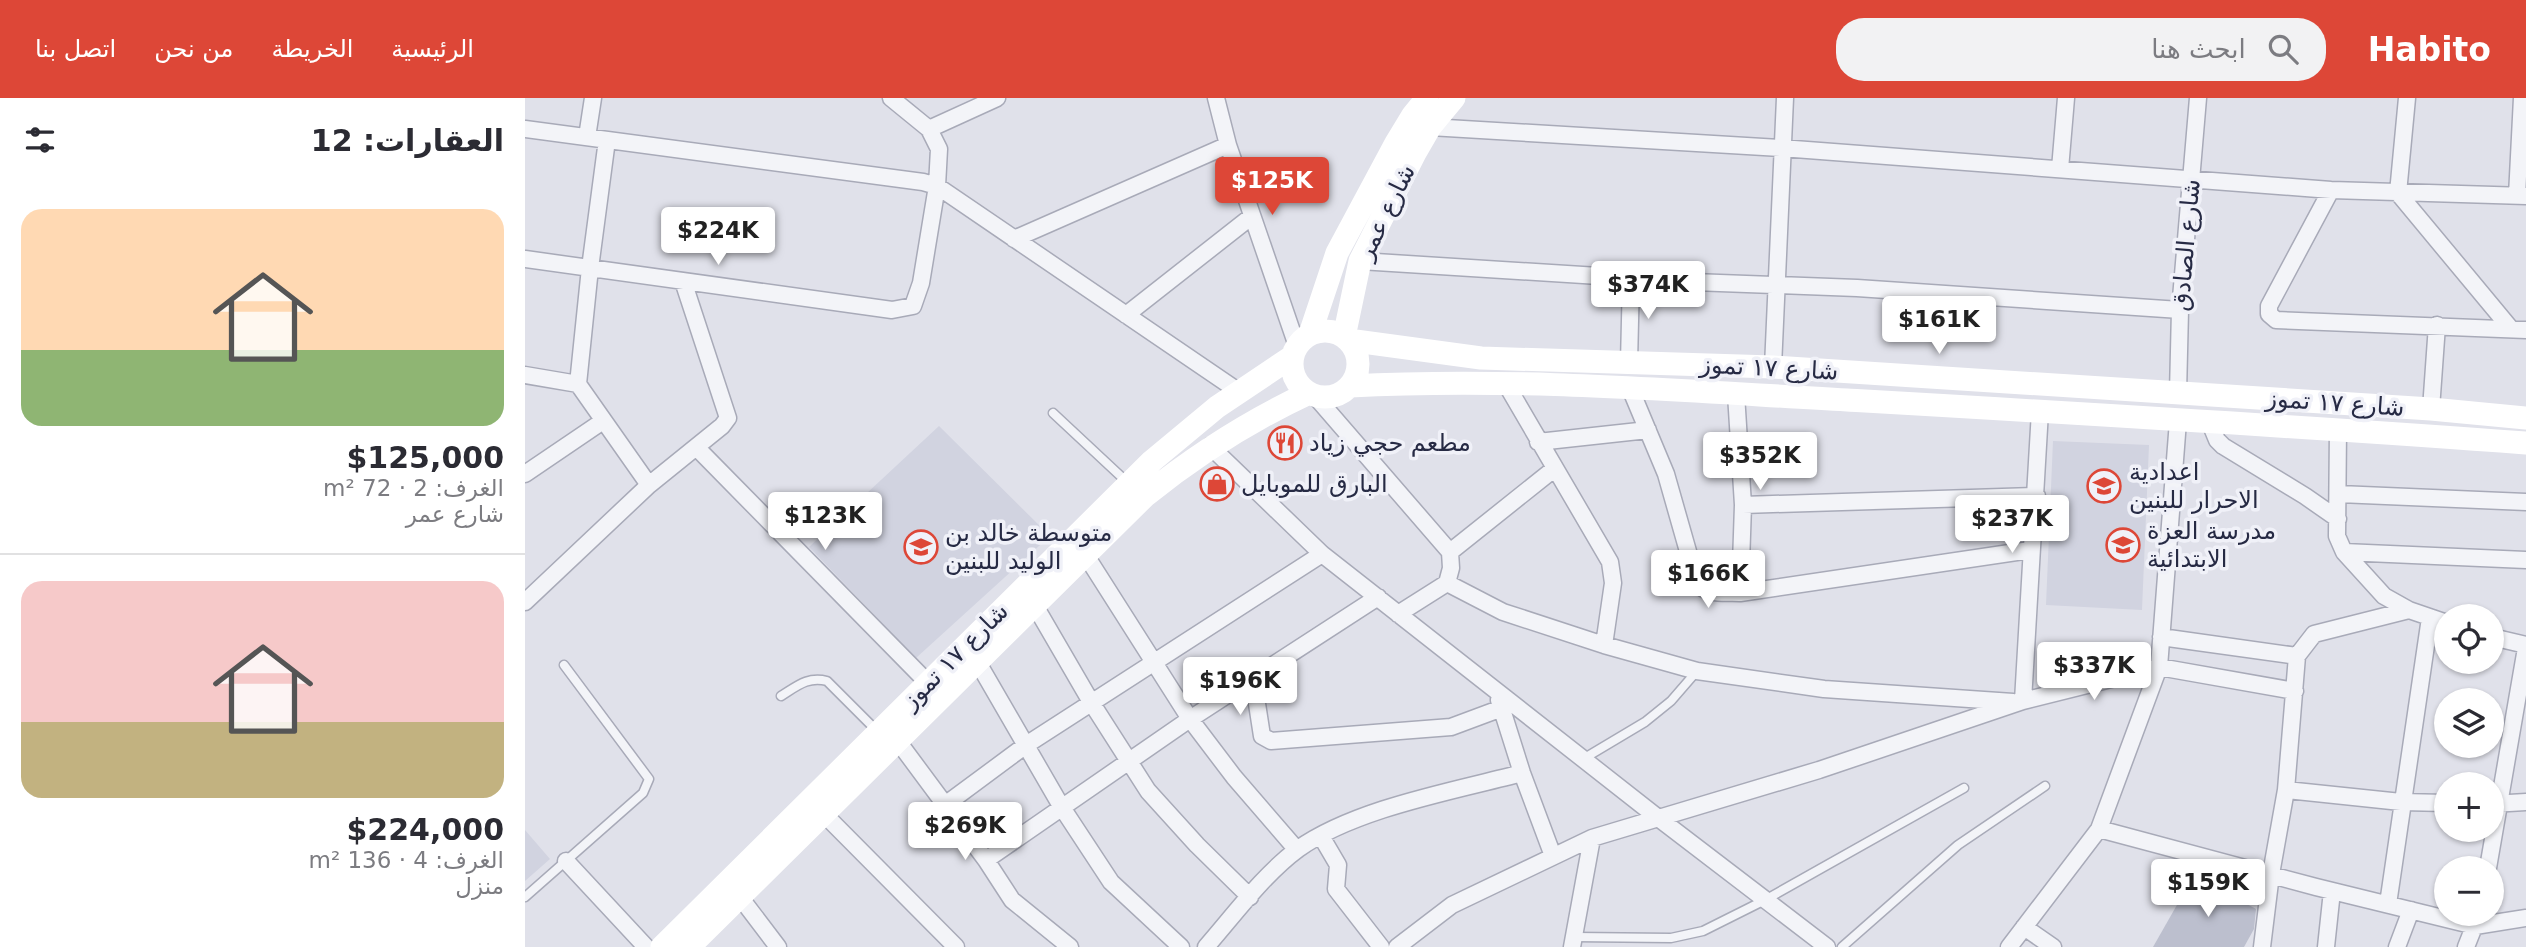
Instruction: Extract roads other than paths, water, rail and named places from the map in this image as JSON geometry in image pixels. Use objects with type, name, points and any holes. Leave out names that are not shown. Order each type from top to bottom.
[{"type":"main road","name":"شارع عمر","points":[[1300,345],[1337,253],[1396,143],[1427,98]]},
{"type":"main road","name":"شارع عمر","points":[[1346,338],[1360,261],[1430,127],[1454,98]]},
{"type":"main road","points":[[1321,331],[1333,332],[1346,338],[1358,357],[1356,377],[1350,386],[1334,396],[1312,395],[1296,381],[1291,364],[1300,345],[1321,331]]},
{"type":"main road","name":"شارع ١٧ تموز","points":[[1346,338],[1481,358],[1773,367],[2431,409],[2526,418]]},
{"type":"main road","name":"شارع ١٧ تموز","points":[[702,943],[740,897],[824,814],[928,683],[1128,483],[1176,439],[1300,345]]},
{"type":"main road","name":"شارع ١٧ تموز","points":[[1350,386],[1424,382],[1630,388],[2338,429],[2526,443]]},
{"type":"main road","name":"شارع ١٧ تموز","points":[[662,947],[888,736],[977,661],[1145,496],[1210,446],[1273,410],[1312,395]]},
{"type":"street","points":[[587,137],[593,98]]},
{"type":"street","points":[[525,259],[892,310],[913,306],[921,283],[937,186],[939,149],[929,129],[891,98]]},
{"type":"street","points":[[929,129],[997,98]]},
{"type":"street","points":[[1216,98],[1228,145],[1252,216],[1300,345]]},
{"type":"street","points":[[1773,367],[1785,98]]},
{"type":"street","points":[[2060,169],[2066,98]]},
{"type":"street","name":"شارع الصادق","points":[[2178,393],[2180,310],[2198,98]]},
{"type":"street","points":[[2407,98],[2398,193],[2518,329]]},
{"type":"street","points":[[1430,127],[1781,148],[2332,190],[2521,196],[2522,98]]},
{"type":"street","points":[[525,129],[937,186],[1238,391]]},
{"type":"street","points":[[607,140],[578,384],[649,485]]},
{"type":"street","points":[[1014,239],[1228,145]]},
{"type":"street","points":[[2332,190],[2269,306],[2269,314],[2276,320],[2518,329]]},
{"type":"street","points":[[1126,315],[1252,216]]},
{"type":"street","points":[[1360,261],[1631,278],[1857,288],[2180,310]]},
{"type":"street","points":[[1629,363],[1631,278]]},
{"type":"street","points":[[525,602],[649,485],[722,426],[728,418],[683,281]]},
{"type":"street","points":[[2431,409],[2437,325]]},
{"type":"street","points":[[525,375],[578,384]]},
{"type":"street","points":[[1506,384],[1610,562],[1613,583],[1604,645]]},
{"type":"street","points":[[1630,388],[1666,474],[1697,583],[1702,589],[1740,593],[2030,550]]},
{"type":"street","points":[[1736,394],[1743,505],[1740,593]]},
{"type":"street","points":[[1312,395],[1450,552],[1451,568],[1447,583],[1398,614]]},
{"type":"street","points":[[2020,702],[2030,550],[2037,496],[2041,411]]},
{"type":"street","points":[[525,474],[603,421]]},
{"type":"street","points":[[2009,947],[2099,829],[2159,667],[2178,421]]},
{"type":"street","points":[[2210,423],[2217,440],[2223,446],[2338,519]]},
{"type":"street","points":[[2338,429],[2337,536],[2344,552],[2384,596],[2409,610],[2434,619]]},
{"type":"street","points":[[1538,442],[1648,430]]},
{"type":"street","points":[[1210,446],[1322,554],[1820,945]]},
{"type":"street","points":[[696,447],[928,683]]},
{"type":"street","points":[[1450,552],[1554,469]]},
{"type":"street","points":[[2339,494],[2526,502]]},
{"type":"street","points":[[1743,505],[2037,496]]},
{"type":"street","points":[[2344,552],[2526,560]]},
{"type":"street","points":[[1085,554],[1190,719],[1234,777],[1297,850]]},
{"type":"street","points":[[945,805],[1026,745],[1322,554]]},
{"type":"street","points":[[1447,583],[1503,612],[1604,645],[1697,671],[1824,689],[2020,702]]},
{"type":"street","points":[[986,860],[1190,719],[1378,597]]},
{"type":"street","points":[[1034,604],[1091,702],[1148,791],[1196,845],[1250,897]]},
{"type":"street","points":[[2262,947],[2271,874],[2286,790],[2297,656],[2313,634],[2409,610]]},
{"type":"street","points":[[2388,904],[2430,618]]},
{"type":"street","points":[[2161,637],[2297,656]]},
{"type":"street","points":[[2502,772],[2526,646],[2504,640]]},
{"type":"street","points":[[977,661],[1061,806],[1111,882],[1181,947]]},
{"type":"street","points":[[1397,947],[1452,905],[1592,838],[1819,770],[2020,702],[2159,667],[2295,691]]},
{"type":"street","points":[[1253,678],[1262,736],[1271,741],[1451,727],[1502,708]]},
{"type":"street","points":[[1495,690],[1553,856]]},
{"type":"street","points":[[888,736],[945,805],[1012,900],[1070,947]]},
{"type":"street","points":[[1206,947],[1250,897],[1297,850],[1341,824],[1522,773]]},
{"type":"street","points":[[2286,790],[2401,802],[2434,803]]},
{"type":"street","points":[[2504,803],[2526,802]]},
{"type":"street","points":[[824,814],[956,947]]},
{"type":"street","points":[[2099,829],[2332,891],[2434,913]]},
{"type":"street","points":[[1321,836],[1338,865],[1336,889],[1381,947]]},
{"type":"street","points":[[1573,942],[1592,838]]},
{"type":"street","points":[[566,861],[646,947]]},
{"type":"street","points":[[2326,947],[2332,891]]},
{"type":"street","points":[[740,897],[778,947]]},
{"type":"street","points":[[2397,947],[2411,910]]},
{"type":"street","points":[[2504,919],[2526,918]]},
{"type":"street","points":[[2466,947],[2475,926]]},
{"type":"street","points":[[2024,927],[2053,947]]},
{"type":"lane","points":[[1053,413],[1128,483]]},
{"type":"lane","points":[[525,897],[643,793],[649,779],[564,665]]},
{"type":"lane","points":[[1583,759],[1644,722],[1671,701],[1697,671]]},
{"type":"lane","points":[[781,696],[805,681],[816,678],[827,681],[888,736]]},
{"type":"lane","points":[[1842,947],[1958,845],[2045,786]]},
{"type":"lane","points":[[1573,942],[1653,939],[1703,931],[1765,900],[1964,788]]},
{"type":"place","name":"مطعم حجي زياد","points":[[1285,443]]},
{"type":"place","name":"البارق للموبايل","points":[[1217,484]]},
{"type":"place","name":"اعدادية الاحرار للبنين","points":[[2104,486]]},
{"type":"place","name":"مدرسة العزة الابتدائية","points":[[2123,545]]},
{"type":"place","name":"متوسطة خالد بن الوليد للبنين","points":[[921,547]]}]
